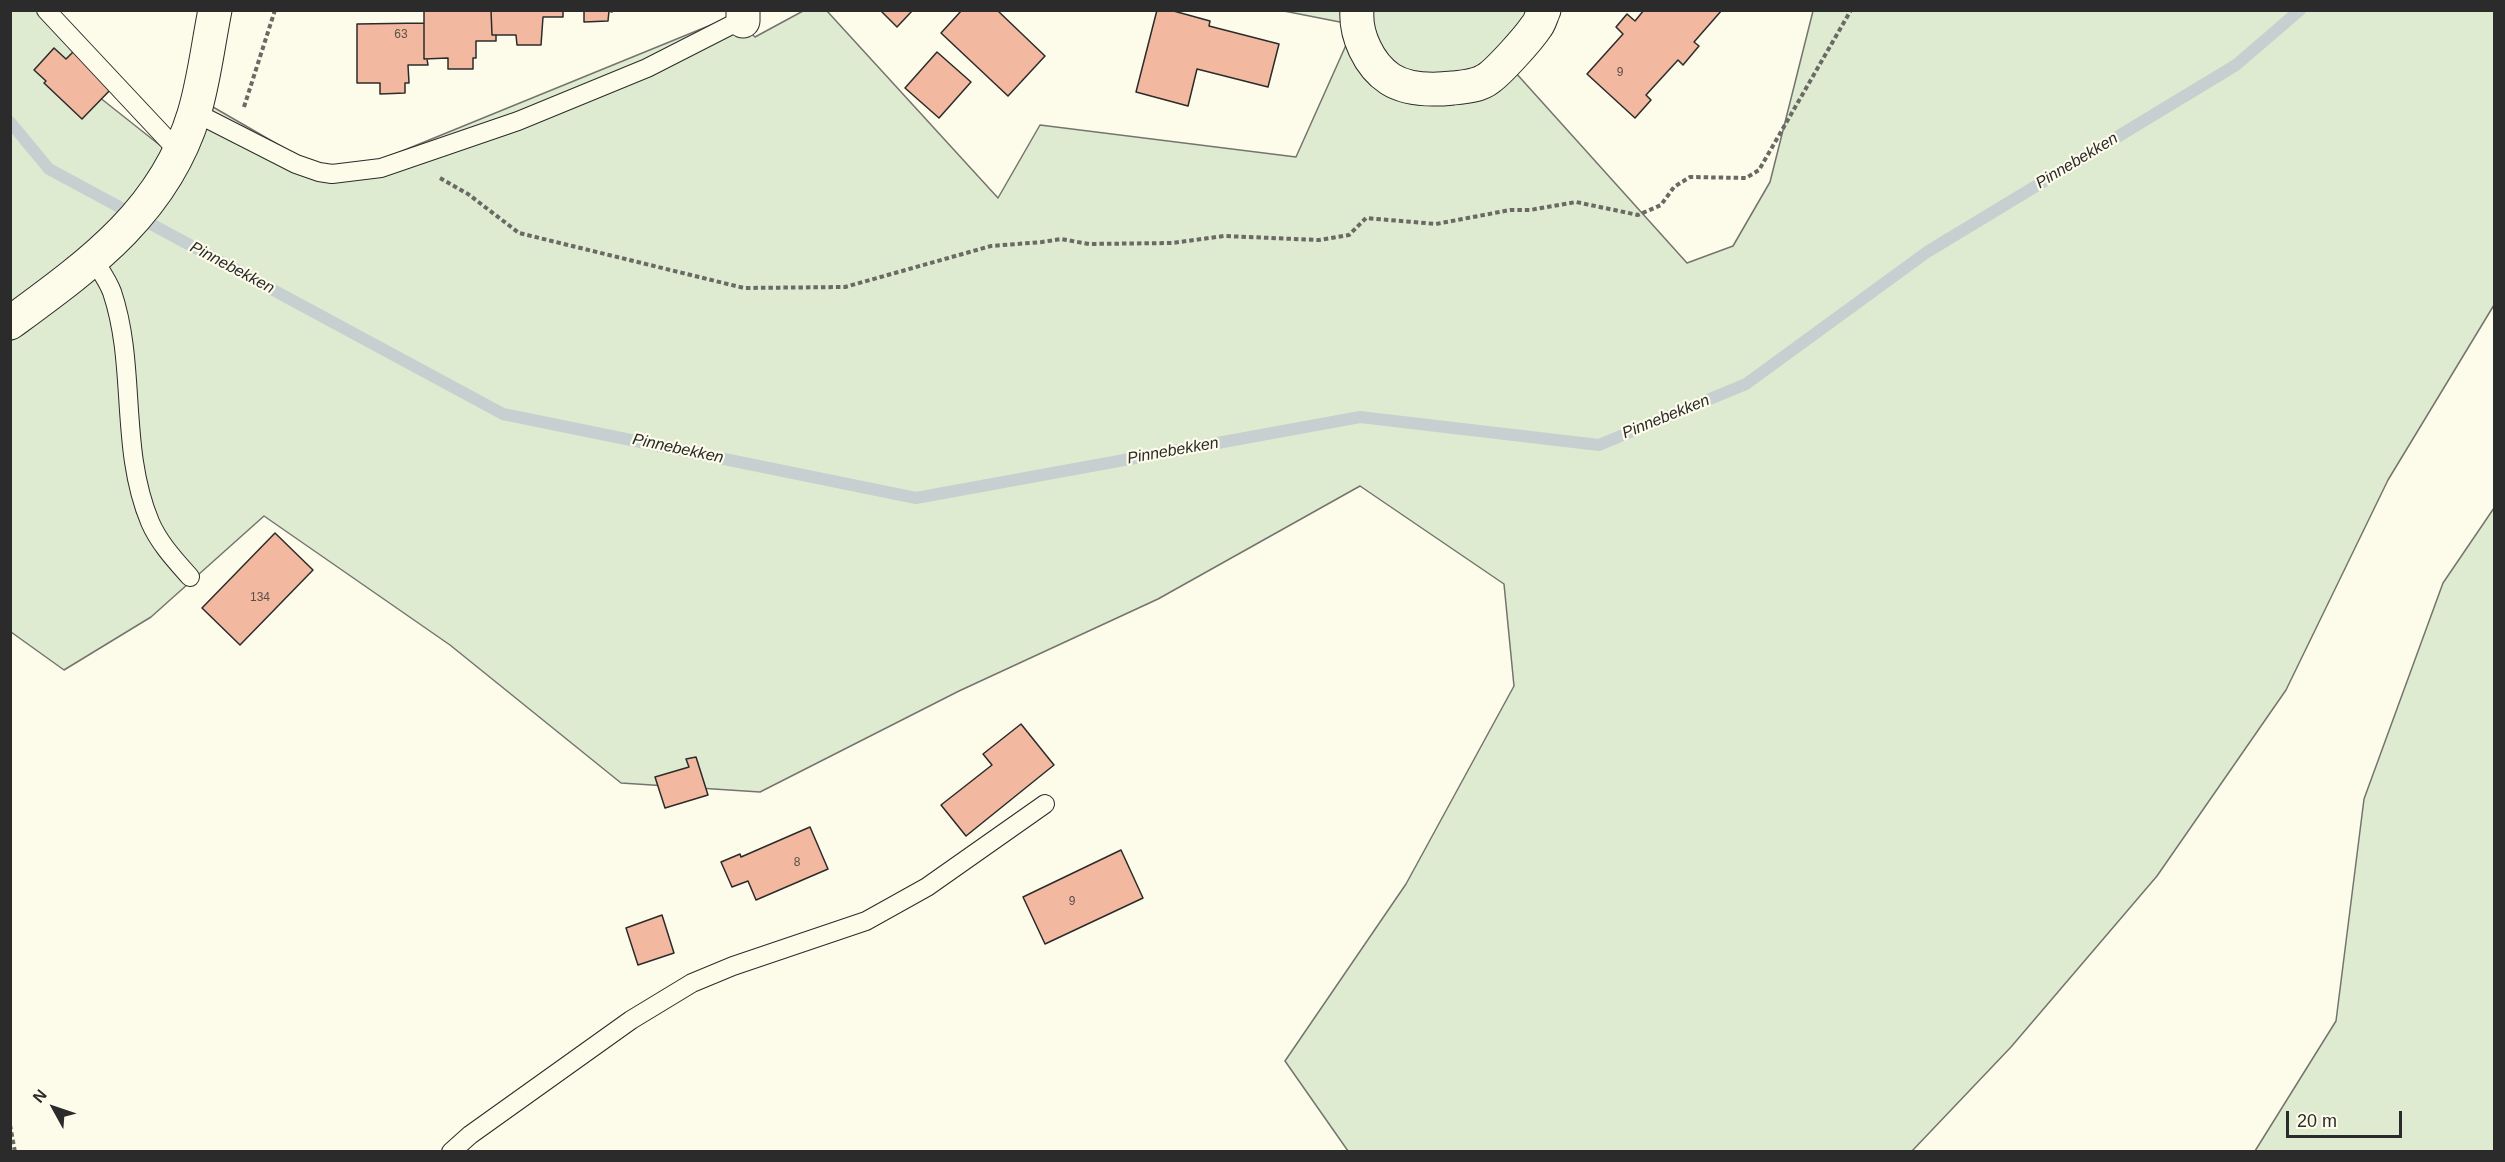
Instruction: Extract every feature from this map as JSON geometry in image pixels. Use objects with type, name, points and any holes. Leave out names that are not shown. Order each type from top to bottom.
[{"type":"street","points":[[10,324],[94,260],[122,233],[155,195],[171,172],[194,112],[215,10]]},
{"type":"street","points":[[1357,10],[1356,19],[1361,39],[1372,60],[1390,79],[1409,86],[1440,89],[1470,86],[1488,79],[1536,27],[1544,10]]},
{"type":"lane","points":[[46,10],[179,152]]},
{"type":"lane","points":[[194,112],[296,164],[332,174],[381,168],[529,117],[647,68],[747,14]]},
{"type":"lane","points":[[94,260],[111,291],[119,323],[130,440],[142,500],[150,524],[161,544],[190,577]]},
{"type":"lane","points":[[450,1152],[480,1128],[656,1004],[692,983],[733,966],[866,921],[927,887],[1046,804]]},
{"type":"path","points":[[233,133],[275,10]]},
{"type":"path","points":[[407,159],[468,194],[519,233],[744,288],[845,287],[991,246],[1061,239],[1089,244],[1172,243],[1224,236],[1319,240],[1349,235],[1366,218],[1436,224],[1510,210],[1530,210],[1576,202],[1638,215],[1661,205],[1674,187],[1690,177],[1746,178],[1759,170],[1851,10]]},
{"type":"path","points":[[10,1125],[15,1152]]},
{"type":"green space","points":[[11,11],[56,11],[94,93],[171,154],[213,107],[336,178],[733,16],[755,37],[803,11],[827,11],[998,198],[1040,125],[1296,157],[1355,25],[1284,11],[1540,11],[1515,72],[1687,263],[1733,246],[1770,182],[1813,11],[2494,11],[2494,305],[2388,480],[2286,690],[2157,876],[2011,1047],[1912,1151],[1348,1151],[1285,1061],[1406,884],[1514,686],[1504,584],[1360,486],[1158,599],[959,691],[760,792],[621,783],[450,645],[264,516],[151,617],[64,670],[11,632]]},
{"type":"green space","points":[[2494,508],[2494,1151],[2255,1151],[2336,1021],[2364,799],[2443,583]]},
{"type":"building","points":[[424,10],[491,10],[492,35],[496,35],[496,41],[476,41],[476,58],[473,58],[473,69],[448,69],[448,58],[424,59]]},
{"type":"building","points":[[491,10],[560,10],[563,11],[563,17],[543,17],[541,45],[517,45],[516,35],[492,35]]},
{"type":"building","points":[[560,10],[612,10],[612,12],[609,11],[608,21],[584,22],[584,11]]},
{"type":"building","points":[[880,10],[913,10],[897,27]]},
{"type":"building","points":[[962,10],[997,10],[1045,56],[1008,96],[941,33]]},
{"type":"building","points":[[1157,10],[1170,10],[1210,21],[1209,26],[1279,44],[1268,87],[1197,69],[1188,106],[1136,92]]},
{"type":"building","points":[[1644,10],[1722,10],[1694,42],[1699,46],[1683,65],[1678,60],[1646,95],[1651,100],[1635,118],[1587,74],[1623,34],[1616,27],[1627,14],[1635,21]]},
{"type":"building","points":[[424,23],[424,59],[427,59],[428,65],[408,65],[409,83],[405,83],[405,93],[380,94],[380,83],[357,83],[357,24]]},
{"type":"building","points":[[54,48],[66,59],[76,49],[115,85],[82,119],[44,83],[46,81],[34,70]]},
{"type":"building","points":[[937,52],[971,82],[939,118],[905,88]]},
{"type":"building","points":[[275,533],[313,570],[240,645],[202,608]]},
{"type":"building","points":[[1021,724],[1054,765],[966,836],[941,805],[992,765],[983,754]]},
{"type":"building","points":[[696,757],[708,795],[665,808],[655,777],[689,767],[686,759]]},
{"type":"building","points":[[810,827],[828,869],[756,900],[748,881],[732,887],[721,862],[740,854],[741,857]]},
{"type":"building","points":[[1121,850],[1143,898],[1045,944],[1023,897]]},
{"type":"building","points":[[662,915],[674,953],[638,965],[626,928]]},
{"type":"waterway","name":"Pinnebekken","points":[[10,122],[49,169],[503,414],[916,498],[1360,417],[1599,445],[1746,384],[1927,252],[2236,65],[2300,10]]}]
